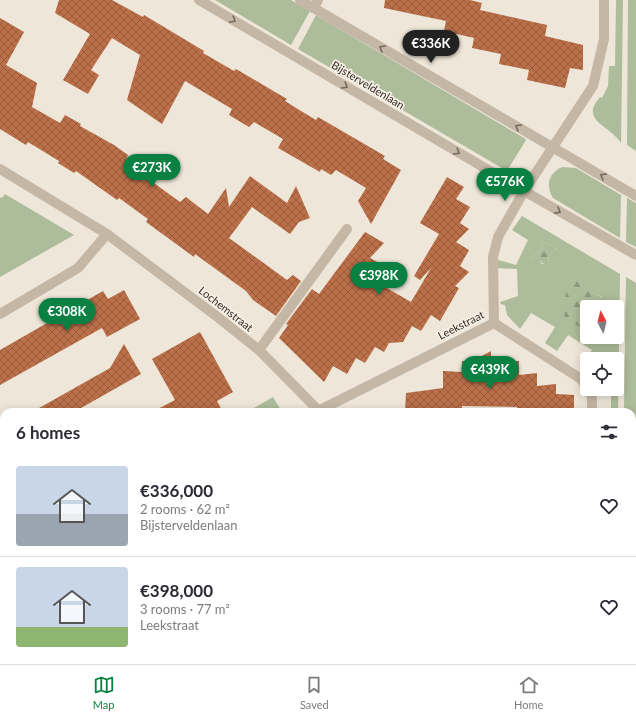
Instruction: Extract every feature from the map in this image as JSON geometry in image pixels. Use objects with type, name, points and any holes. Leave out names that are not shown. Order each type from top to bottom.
[{"type":"street","name":"Bijsterveldenlaan","points":[[199,0],[636,255]]},
{"type":"street","points":[[300,0],[315,4],[636,196]]},
{"type":"street","points":[[524,191],[593,86],[604,39],[604,0]]},
{"type":"street","name":"Lochemstraat","points":[[0,169],[107,234],[219,318],[259,350],[315,408]]},
{"type":"street","name":"Leekstraat","points":[[324,408],[494,323],[493,257],[498,237],[524,191]]},
{"type":"street","points":[[259,350],[347,229]]},
{"type":"street","points":[[0,314],[78,268],[107,234]]},
{"type":"street","points":[[494,323],[580,378]]},
{"type":"street","points":[[592,396],[592,408]]},
{"type":"green space","points":[[215,0],[291,0],[310,11],[291,45]]},
{"type":"green space","points":[[616,0],[623,0],[621,143],[598,122],[593,112],[594,105],[600,97],[602,98],[608,86],[609,66],[615,66]]},
{"type":"green space","points":[[628,0],[636,0],[636,151],[627,145]]},
{"type":"green space","points":[[316,15],[524,138],[526,140],[507,171],[298,49]]},
{"type":"green space","points":[[562,167],[576,168],[621,195],[620,238],[553,198],[549,189],[551,176]]},
{"type":"green space","points":[[5,194],[74,235],[0,277],[0,197],[2,198]]},
{"type":"green space","points":[[627,198],[636,203],[636,247],[626,242]]},
{"type":"green space","points":[[522,216],[620,274],[620,300],[603,300],[601,296],[597,295],[596,293],[589,300],[580,300],[580,308],[566,322],[580,327],[580,342],[568,335],[557,351],[545,343],[555,327],[531,313],[520,329],[507,315],[505,305],[501,304],[500,302],[518,296],[517,269],[497,268],[498,260],[516,265],[528,240],[512,230]],"holes":[[[541,240],[557,249],[549,254],[548,262],[542,264],[537,260],[530,259],[542,249]]]},
{"type":"green space","points":[[541,240],[557,249],[549,254],[548,262],[546,264],[530,259],[542,249]]},
{"type":"green space","points":[[626,277],[636,283],[636,408],[624,408]]},
{"type":"green space","points":[[581,279],[593,282],[597,295],[604,298],[604,300],[580,300],[580,327],[566,322],[564,315],[565,297],[570,287]]},
{"type":"green space","points":[[582,344],[619,344],[619,352],[591,352],[592,350]]},
{"type":"green space","points":[[611,396],[618,396],[618,408],[611,408]]},
{"type":"green space","points":[[273,397],[280,408],[254,408]]},
{"type":"building","points":[[59,0],[112,0],[143,17],[144,15],[204,51],[203,53],[234,71],[236,69],[287,99],[285,101],[316,120],[318,117],[385,156],[383,159],[401,170],[371,224],[358,201],[366,188],[336,170],[331,175],[321,169],[320,172],[278,148],[283,139],[254,122],[249,127],[229,115],[232,109],[185,81],[162,124],[127,100],[140,55],[112,38],[91,70],[99,75],[88,94],[63,80],[90,34],[55,13]]},
{"type":"building","points":[[385,0],[470,0],[482,3],[480,10],[547,25],[545,36],[583,45],[583,70],[570,68],[565,88],[527,80],[529,70],[499,64],[501,54],[472,48],[474,38],[444,31],[446,21],[384,8]]},
{"type":"building","points":[[0,18],[24,32],[6,65],[37,83],[32,107],[60,123],[65,115],[81,124],[80,126],[114,145],[128,155],[125,162],[180,202],[186,197],[208,214],[226,188],[229,207],[250,176],[287,203],[296,186],[310,218],[299,222],[290,234],[252,207],[229,238],[287,280],[293,275],[301,281],[276,316],[253,300],[246,291],[195,254],[194,257],[146,222],[148,219],[119,198],[117,200],[76,171],[74,173],[58,163],[59,161],[28,142],[26,145],[0,129]]},
{"type":"building","points":[[447,177],[464,187],[456,199],[470,207],[460,223],[469,229],[456,242],[469,250],[460,266],[469,272],[455,286],[459,288],[440,321],[431,315],[421,331],[412,326],[403,342],[389,343],[384,352],[375,347],[365,363],[356,358],[347,374],[333,366],[324,382],[279,338],[288,325],[286,324],[312,289],[319,294],[365,232],[384,243],[370,258],[383,265],[373,280],[411,302],[431,268],[420,280],[414,276],[439,234],[420,223]]},
{"type":"building","points":[[124,290],[140,319],[107,337],[102,328],[0,385],[0,350],[103,291],[108,299]]},
{"type":"building","points":[[200,332],[233,392],[217,401],[221,408],[160,408],[175,400],[152,359]]},
{"type":"building","points":[[124,344],[141,374],[81,408],[39,408],[110,368]]},
{"type":"building","points":[[491,351],[491,361],[519,361],[519,375],[537,373],[537,386],[556,384],[556,394],[574,395],[574,408],[462,406],[462,408],[405,408],[406,393],[443,388],[443,371],[462,372],[462,361],[473,361]]}]
